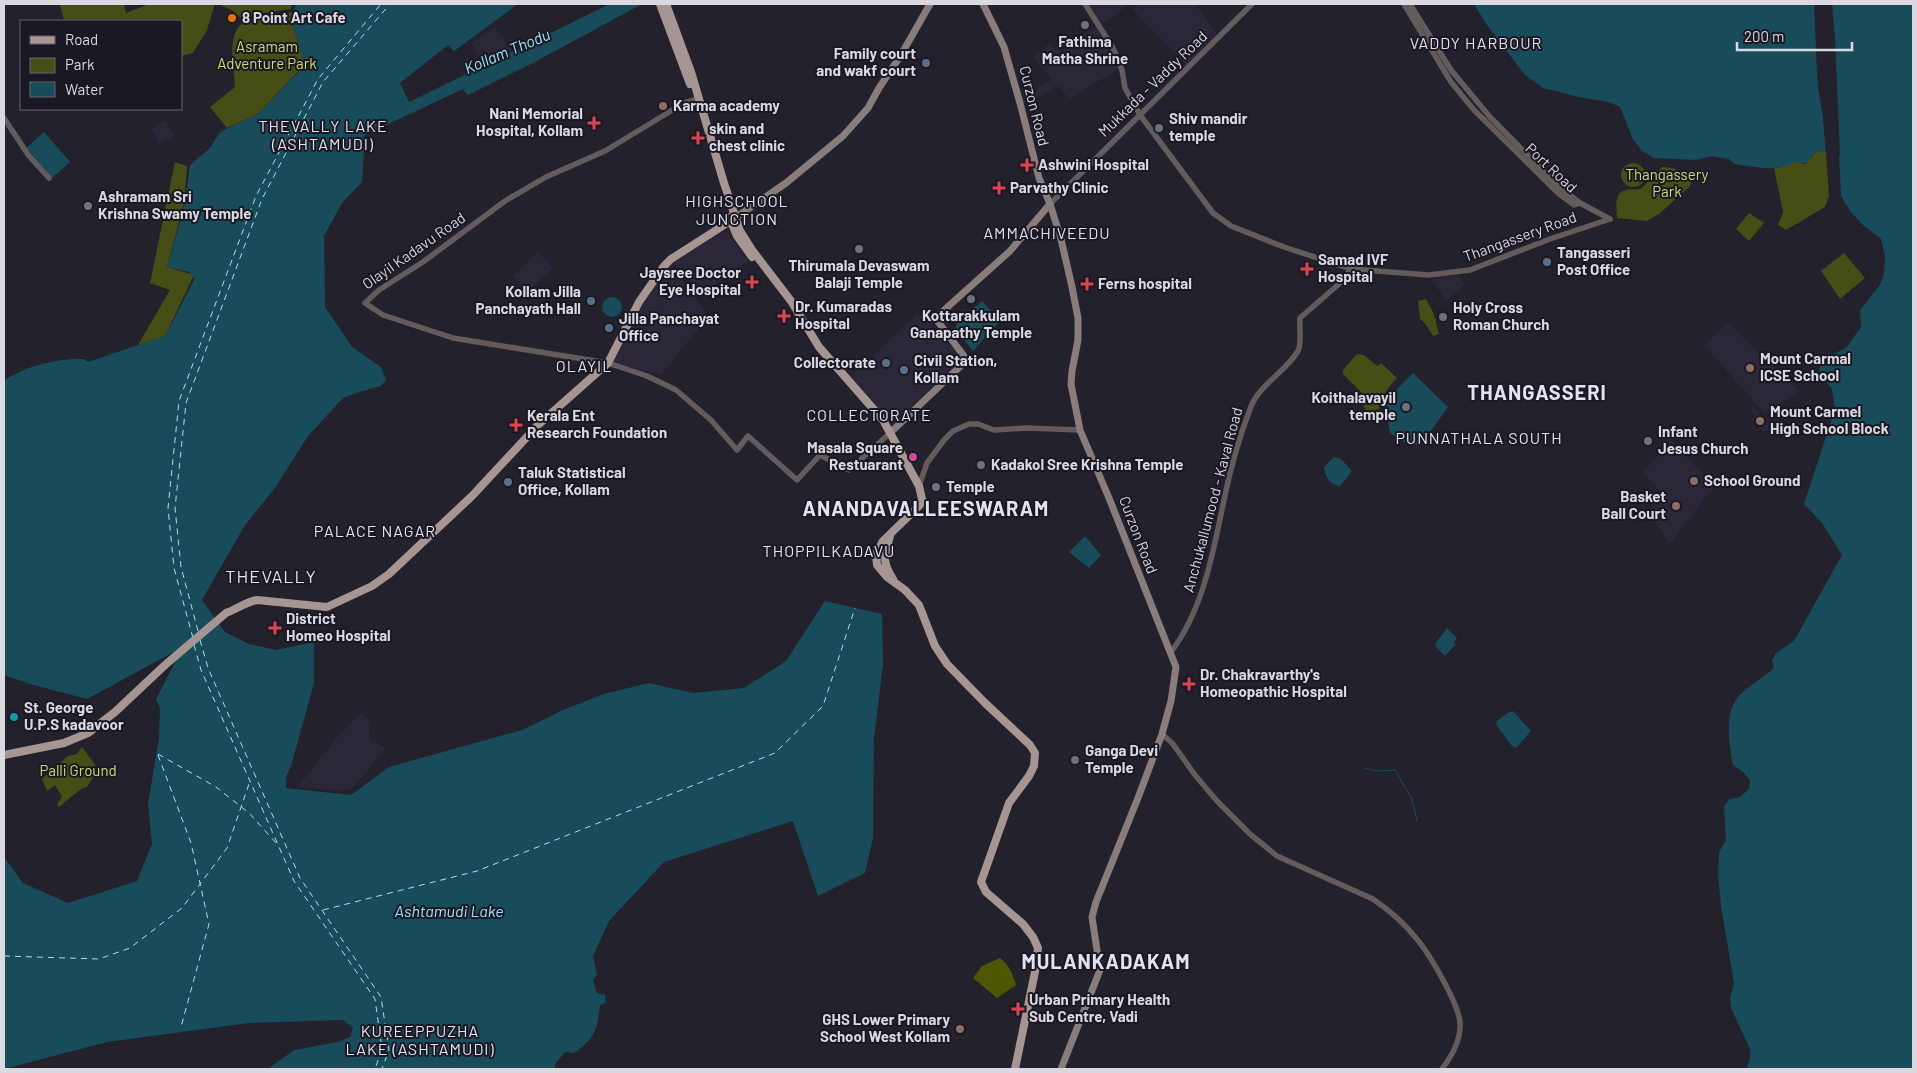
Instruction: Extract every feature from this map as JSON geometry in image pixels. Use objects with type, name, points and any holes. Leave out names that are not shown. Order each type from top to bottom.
[{"type":"main road","points":[[660,4],[671,25]]},
{"type":"main road","points":[[666,4],[671,25],[697,98],[733,219],[744,248],[776,286],[824,360],[880,423],[884,424],[919,486],[922,498],[920,505],[891,533],[877,550],[875,561],[880,570],[905,590],[919,605],[935,646],[947,664],[1036,753],[1032,773],[1015,793],[1005,814],[981,882],[986,892],[1023,924],[1033,937],[1038,948],[1015,1069]]},
{"type":"main road","points":[[4,755],[64,743],[88,733],[115,712],[226,613],[236,610],[248,602],[257,600],[327,607],[372,586],[411,554],[472,496],[526,436],[608,363],[639,302],[664,266],[764,199],[815,161],[843,136],[868,108],[904,51],[930,4]]},
{"type":"main road","name":"Curzon Road","points":[[983,4],[1004,47],[1036,169],[1061,239],[1078,318],[1078,340],[1071,384],[1080,430],[1176,667],[1171,701],[1162,734],[1096,902],[1092,917],[1100,970],[1061,1069]]},
{"type":"main road","points":[[890,433],[967,360],[936,319],[1010,251],[1050,204]]},
{"type":"street","name":"Thangassery Road","points":[[1085,4],[1113,48],[1122,70],[1124,88],[1140,115],[1213,213],[1231,226],[1284,247],[1351,269],[1429,275],[1470,270],[1550,239],[1610,219],[1580,204]]},
{"type":"street","name":"Mukkada - Vaddy Road","points":[[1050,204],[1252,4]]},
{"type":"street","name":"Port Road","points":[[1404,4],[1451,82],[1474,110],[1545,182],[1574,205],[1580,204]]},
{"type":"street","name":"Port Road","points":[[1410,4],[1451,70],[1471,96],[1540,170],[1580,204]]},
{"type":"street","name":"Olayil Kadavu Road","points":[[608,363],[453,338],[383,314],[369,306],[365,301],[398,277],[423,262],[505,201],[546,177],[605,150],[697,98]]},
{"type":"street","points":[[4,120],[29,156],[49,178]]},
{"type":"street","name":"Anchukallumood - Kaval Road","points":[[1171,652],[1178,643],[1192,616],[1204,586],[1233,463],[1254,400],[1261,389],[1282,370],[1298,350],[1300,343],[1298,330],[1300,318],[1339,284],[1351,269]]},
{"type":"street","points":[[608,363],[647,376],[676,390],[711,420],[736,450],[748,436],[797,480],[820,455],[849,470],[890,433]]},
{"type":"street","points":[[919,486],[927,463],[944,440],[953,431],[969,424],[978,424],[994,430],[1026,428],[1080,430]]},
{"type":"street","points":[[1162,734],[1173,744],[1194,775],[1217,802],[1248,833],[1277,856],[1373,899],[1385,907],[1417,939],[1456,1004],[1460,1023],[1458,1042],[1442,1069]]},
{"type":"shaded area","points":[[1087,4],[1129,4],[1101,26]]},
{"type":"shaded area","points":[[1138,4],[1195,4],[1216,34],[1186,65],[1137,14],[1133,8]]},
{"type":"shaded area","points":[[495,27],[512,51],[483,65],[472,43]]},
{"type":"shaded area","points":[[1096,27],[1120,68],[1069,99],[1059,86],[1022,105],[1019,99],[1052,80],[1033,56],[1048,45],[1062,51]]},
{"type":"shaded area","points":[[166,120],[174,136],[159,144],[152,129]]},
{"type":"shaded area","points":[[726,231],[748,261],[701,294],[674,263],[717,234]]},
{"type":"shaded area","points":[[537,252],[554,268],[528,291],[513,276]]},
{"type":"shaded area","points":[[670,265],[709,316],[661,375],[611,363],[630,326]]},
{"type":"shaded area","points":[[1459,274],[1465,285],[1446,301],[1432,280]]},
{"type":"shaded area","name":"Civil Station, Kollam","points":[[917,315],[923,317],[960,355],[958,363],[892,425],[849,378]]},
{"type":"shaded area","name":"Mount Carmal ICSE School","points":[[1728,322],[1800,392],[1764,413],[1704,345]]},
{"type":"shaded area","name":"Mount Carmel High School Block","points":[[1754,407],[1777,432],[1773,435],[1767,430],[1764,432],[1752,420],[1755,416],[1750,410]]},
{"type":"shaded area","points":[[1671,441],[1714,486],[1670,544],[1648,512],[1660,491],[1642,473]]},
{"type":"shaded area","points":[[361,712],[369,721],[370,740],[386,748],[351,789],[329,790],[298,787],[337,737]]},
{"type":"green space","points":[[60,4],[124,4],[126,13],[149,4],[214,4],[207,30],[193,53],[182,56],[182,20],[64,20]]},
{"type":"green space","points":[[223,4],[291,4],[291,9],[257,14],[243,20],[232,10],[222,6]]},
{"type":"green space","name":"Asramam Adventure Park","points":[[294,12],[293,26],[305,64],[258,114],[227,128],[210,107],[235,87],[232,50],[233,40],[240,25],[264,16]]},
{"type":"green space","points":[[1818,151],[1826,152],[1829,196],[1825,207],[1786,230],[1778,225],[1783,212],[1774,168],[1779,168],[1795,161],[1804,164]]},
{"type":"green space","points":[[175,162],[187,166],[184,204],[167,267],[194,275],[165,336],[138,345],[170,290],[150,283]]},
{"type":"green space","points":[[1633,163],[1641,167],[1645,175],[1641,183],[1633,187],[1625,183],[1621,175],[1625,167]]},
{"type":"green space","name":"Thangassery Park","points":[[1662,167],[1675,169],[1686,174],[1692,180],[1690,186],[1659,214],[1647,221],[1617,218],[1617,198],[1619,194],[1628,189],[1642,188]]},
{"type":"green space","points":[[1749,213],[1764,223],[1749,241],[1736,229]]},
{"type":"green space","points":[[1844,253],[1865,278],[1840,299],[1821,271]]},
{"type":"green space","points":[[1426,299],[1434,314],[1439,334],[1433,336],[1420,319],[1418,301]]},
{"type":"green space","points":[[1357,354],[1364,355],[1377,366],[1381,363],[1397,378],[1383,396],[1379,409],[1368,413],[1359,399],[1363,394],[1343,374],[1343,370]]},
{"type":"green space","name":"Palli Ground","points":[[82,747],[98,769],[87,787],[82,788],[59,807],[57,804],[62,797],[55,785],[47,791],[42,779],[68,756],[77,754]]},
{"type":"green space","points":[[1000,958],[1010,970],[1016,985],[997,998],[973,978],[982,966]]},
{"type":"water","name":"Ashtamudi Lake","points":[[296,4],[518,4],[454,51],[448,45],[400,83],[409,102],[610,4],[642,4],[533,63],[468,95],[463,89],[365,135],[362,182],[342,203],[324,236],[325,307],[352,347],[381,367],[386,380],[381,386],[343,398],[308,436],[275,488],[245,525],[202,600],[225,632],[249,644],[276,650],[314,642],[314,683],[291,766],[286,777],[286,788],[351,795],[389,767],[522,730],[563,710],[604,694],[649,683],[693,693],[744,688],[786,661],[825,601],[882,614],[883,664],[874,738],[873,838],[865,873],[818,896],[793,821],[664,862],[609,921],[593,956],[597,975],[593,980],[597,993],[605,995],[606,1003],[600,1005],[598,1021],[591,1038],[574,1053],[565,1052],[555,1064],[555,1069],[268,1069],[294,1050],[338,1042],[350,1037],[353,1028],[343,1020],[249,1023],[107,1042],[4,1069],[4,857],[23,883],[68,903],[137,881],[152,844],[148,804],[159,738],[160,708],[156,699],[183,647],[87,699],[4,675],[4,380],[42,364],[73,359],[84,359],[88,362],[165,336],[195,278],[189,272],[167,267],[184,208],[190,165],[210,148],[220,132],[258,114],[305,65],[293,26],[289,23]]},
{"type":"water","points":[[1474,4],[1815,4],[1817,74],[1826,152],[1818,151],[1813,154],[1807,164],[1795,161],[1789,165],[1774,168],[1734,164],[1729,159],[1711,156],[1697,160],[1654,158],[1642,151],[1633,139],[1620,107],[1609,102],[1543,88],[1525,75],[1487,25]]},
{"type":"water","points":[[1832,4],[1913,4],[1913,1069],[1746,1069],[1750,1059],[1750,1049],[1731,1008],[1730,998],[1734,983],[1721,906],[1718,874],[1719,852],[1726,840],[1724,806],[1730,799],[1740,797],[1749,789],[1750,780],[1733,765],[1729,739],[1729,720],[1738,697],[1772,670],[1774,666],[1772,661],[1776,653],[1794,641],[1842,555],[1822,523],[1804,504],[1835,409],[1832,389],[1819,373],[1821,360],[1846,348],[1861,327],[1860,310],[1880,285],[1884,275],[1885,256],[1881,239],[1863,225],[1850,211],[1841,196]]},
{"type":"water","points":[[44,132],[70,162],[52,178],[26,148]]},
{"type":"water","points":[[612,297],[619,300],[622,307],[619,314],[612,317],[605,314],[602,307],[605,300]]},
{"type":"water","points":[[982,301],[1000,321],[973,351],[955,329],[962,310],[968,313]]},
{"type":"water","points":[[1413,373],[1448,407],[1420,446],[1404,442],[1390,433],[1386,404],[1396,390]]},
{"type":"water","points":[[1334,457],[1341,459],[1352,471],[1340,486],[1330,482],[1324,467]]},
{"type":"water","points":[[1085,536],[1101,555],[1089,568],[1069,552]]},
{"type":"water","points":[[1447,628],[1457,638],[1454,642],[1456,644],[1445,656],[1435,644]]},
{"type":"water","points":[[1513,711],[1531,731],[1516,748],[1512,746],[1496,722],[1507,713]]},
{"type":"pier","points":[[1814,4],[1817,4],[1819,74],[1826,116],[1828,153],[1826,152],[1818,88]]},
{"type":"pier","points":[[1830,4],[1832,4],[1835,37],[1840,156],[1838,155]]},
{"type":"waterway","points":[[1365,768],[1377,771],[1395,770],[1412,799],[1417,821]]},
{"type":"ferry route","points":[[193,638],[174,568],[168,508],[179,401],[256,196],[318,79],[381,4]]},
{"type":"ferry route","points":[[198,631],[181,567],[175,508],[186,403],[262,199],[323,82],[390,4]]},
{"type":"ferry route","points":[[323,910],[477,871],[775,753],[823,706],[855,608]]},
{"type":"ferry route","points":[[200,640],[208,668],[300,878],[381,997],[389,1050],[382,1069]]},
{"type":"ferry route","points":[[194,645],[201,670],[294,881],[375,999],[382,1049],[375,1069]]},
{"type":"ferry route","points":[[158,754],[216,787],[249,813],[278,845]]},
{"type":"ferry route","points":[[158,755],[191,843],[209,924],[181,1027]]},
{"type":"ferry route","points":[[4,956],[99,959],[130,948],[182,908],[227,848],[250,781]]},
{"type":"place","name":"8 Point Art Cafe","points":[[232,18]]},
{"type":"place","name":"Fathima Matha Shrine","points":[[1085,25]]},
{"type":"place","name":"Family court and wakf court","points":[[926,63]]},
{"type":"place","name":"Karma academy","points":[[663,106]]},
{"type":"place","name":"Nani Memorial Hospital, Kollam","points":[[594,123]]},
{"type":"place","name":"Shiv mandir temple","points":[[1159,128]]},
{"type":"place","name":"skin and chest clinic","points":[[698,138]]},
{"type":"place","name":"Ashwini Hospital","points":[[1027,165]]},
{"type":"place","name":"Parvathy Clinic","points":[[999,188]]},
{"type":"place","name":"Ashramam Sri Krishna Swamy Temple","points":[[88,206]]},
{"type":"place","name":"Thirumala Devaswam Balaji Temple","points":[[859,249]]},
{"type":"place","name":"Tangasseri Post Office","points":[[1547,262]]},
{"type":"place","name":"Samad IVF Hospital","points":[[1307,269]]},
{"type":"place","name":"Jaysree Doctor Eye Hospital","points":[[752,282]]},
{"type":"place","name":"Ferns hospital","points":[[1087,284]]},
{"type":"place","name":"Kottarakkulam Ganapathy Temple","points":[[971,299]]},
{"type":"place","name":"Kollam Jilla Panchayath Hall","points":[[591,301]]},
{"type":"place","name":"Dr. Kumaradas Hospital","points":[[784,316]]},
{"type":"place","name":"Holy Cross Roman Church","points":[[1443,317]]},
{"type":"place","name":"Jilla Panchayat Office","points":[[609,328]]},
{"type":"place","name":"Collectorate","points":[[886,363]]},
{"type":"place","name":"Mount Carmal ICSE School","points":[[1750,368]]},
{"type":"place","name":"Civil Station, Kollam","points":[[904,370]]},
{"type":"place","name":"Koithalavayil temple","points":[[1406,407]]},
{"type":"place","name":"Mount Carmel High School Block","points":[[1760,421]]},
{"type":"place","name":"Kerala Ent Research Foundation","points":[[516,425]]},
{"type":"place","name":"Infant Jesus Church","points":[[1648,441]]},
{"type":"place","name":"Masala Square Restuarant","points":[[913,457]]},
{"type":"place","name":"Kadakol Sree Krishna Temple","points":[[981,465]]},
{"type":"place","name":"School Ground","points":[[1694,481]]},
{"type":"place","name":"Taluk Statistical Office, Kollam","points":[[508,482]]},
{"type":"place","name":"Temple","points":[[936,487]]},
{"type":"place","name":"Basket Ball Court","points":[[1676,506]]},
{"type":"place","name":"District Homeo Hospital","points":[[275,628]]},
{"type":"place","name":"Dr. Chakravarthy's Homeopathic Hospital","points":[[1189,684]]},
{"type":"place","name":"St. George U.P.S kadavoor","points":[[14,717]]},
{"type":"place","name":"Ganga Devi Temple","points":[[1075,760]]},
{"type":"place","name":"Urban Primary Health Sub Centre, Vadi","points":[[1018,1009]]},
{"type":"place","name":"GHS Lower Primary School West Kollam","points":[[960,1029]]},
{"type":"district","name":"VADDY HARBOUR","points":[[1476,43]]},
{"type":"district","name":"THEVALLY LAKE (ASHTAMUDI)","points":[[323,135]]},
{"type":"district","name":"HIGHSCHOOL JUNCTION","points":[[737,210]]},
{"type":"district","name":"AMMACHIVEEDU","points":[[1047,233]]},
{"type":"district","name":"OLAYIL","points":[[584,366]]},
{"type":"district","name":"THANGASSERI","points":[[1537,393]]},
{"type":"district","name":"COLLECTORATE","points":[[869,415]]},
{"type":"district","name":"PUNNATHALA SOUTH","points":[[1479,438]]},
{"type":"district","name":"ANANDAVALLEESWARAM","points":[[926,509]]},
{"type":"district","name":"PALACE NAGAR","points":[[375,531]]},
{"type":"district","name":"THOPPILKADAVU","points":[[829,551]]},
{"type":"district","name":"THEVALLY","points":[[271,577]]},
{"type":"district","name":"MULANKADAKAM","points":[[1106,962]]},
{"type":"district","name":"KUREEPPUZHA LAKE (ASHTAMUDI)","points":[[420,1040]]},
{"type":"water label","name":"Kollam Thodu","points":[[507,51]]}]
